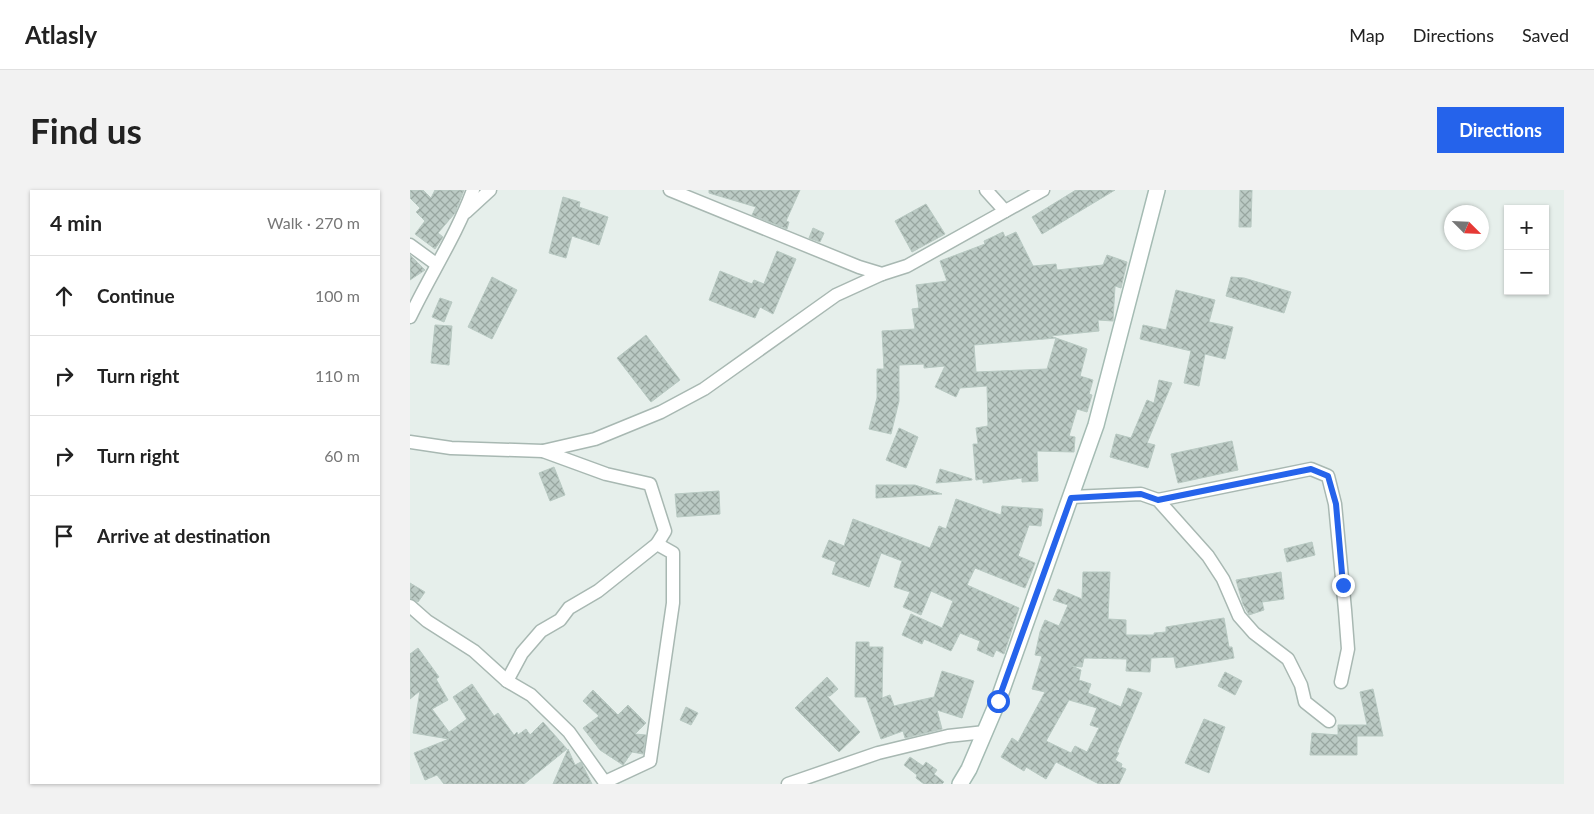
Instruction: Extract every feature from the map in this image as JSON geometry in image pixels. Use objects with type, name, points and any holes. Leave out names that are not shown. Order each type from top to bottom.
[{"type":"main road","points":[[960,784],[969,769],[985,732],[1096,425],[1157,190]]},
{"type":"street","points":[[410,317],[436,264],[464,214],[473,190]]},
{"type":"street","points":[[464,214],[490,190]]},
{"type":"street","points":[[670,190],[859,267],[882,274]]},
{"type":"street","points":[[986,190],[1005,211]]},
{"type":"street","points":[[410,442],[451,448],[543,451],[595,439],[661,412],[704,389],[836,295],[882,274],[907,266],[1043,190]]},
{"type":"street","points":[[410,245],[436,264]]},
{"type":"street","points":[[507,681],[522,653],[541,631],[560,620],[569,608],[598,592],[657,544],[665,531],[650,484],[606,474],[543,451]]},
{"type":"street","points":[[1158,500],[1311,469],[1328,476],[1336,504],[1348,648],[1341,682]]},
{"type":"street","points":[[1071,498],[1141,494],[1158,500],[1208,556],[1223,580],[1239,616],[1254,633],[1288,660],[1301,685],[1305,702],[1329,721]]},
{"type":"street","points":[[410,606],[427,621],[474,651],[507,681],[531,695],[569,732],[605,783],[650,761],[674,603],[675,572],[673,553],[657,544]]},
{"type":"street","points":[[788,784],[878,753],[948,736],[985,732]]},
{"type":"building","points":[[410,190],[423,190],[431,198],[435,190],[464,190],[455,213],[438,233],[443,237],[435,249],[415,234],[425,221],[416,212],[420,208],[410,198]]},
{"type":"building","points":[[709,190],[800,190],[786,221],[789,222],[787,229],[752,215],[756,207],[709,193]]},
{"type":"building","points":[[1076,190],[1115,190],[1042,234],[1032,217]]},
{"type":"building","points":[[1240,190],[1252,190],[1251,227],[1239,227]]},
{"type":"building","points":[[563,197],[580,202],[579,207],[608,217],[599,245],[572,236],[566,258],[549,253]]},
{"type":"building","points":[[926,204],[945,234],[912,252],[895,221]]},
{"type":"building","points":[[813,228],[824,233],[820,242],[809,238]]},
{"type":"building","points":[[1003,232],[1005,237],[1016,232],[1033,266],[1056,264],[1057,270],[1103,265],[1107,255],[1127,262],[1121,288],[1115,286],[1113,321],[1098,320],[1099,331],[1050,336],[1056,338],[1087,349],[1080,376],[1093,380],[1089,394],[1092,395],[1087,412],[1077,409],[1069,436],[1075,437],[1074,452],[1037,451],[1038,481],[1022,482],[1022,478],[983,483],[983,479],[976,480],[973,444],[978,444],[976,428],[988,426],[987,386],[960,388],[956,397],[935,387],[945,366],[924,368],[924,364],[899,365],[899,401],[891,434],[869,429],[877,398],[877,369],[884,369],[882,331],[915,329],[912,309],[919,308],[916,285],[947,281],[940,261],[985,244],[984,241]],"holes":[[[1056,338],[1047,369],[976,372],[974,345]]]},
{"type":"building","points":[[777,251],[796,259],[773,314],[760,307],[755,318],[709,300],[720,271],[752,284],[754,280],[764,284]]},
{"type":"building","points":[[410,255],[425,270],[410,280]]},
{"type":"building","points":[[492,277],[517,290],[492,339],[468,327]]},
{"type":"building","points":[[1231,277],[1244,278],[1291,292],[1284,313],[1226,296]]},
{"type":"building","points":[[1176,290],[1215,300],[1209,322],[1233,327],[1225,359],[1205,354],[1199,386],[1184,383],[1191,351],[1140,339],[1143,325],[1166,330]]},
{"type":"building","points":[[440,298],[452,302],[444,322],[432,317]]},
{"type":"building","points":[[435,325],[452,326],[449,365],[431,363]]},
{"type":"building","points":[[646,335],[680,380],[651,402],[617,358]]},
{"type":"building","points":[[1159,380],[1172,383],[1147,443],[1155,445],[1148,468],[1110,457],[1116,434],[1131,438],[1147,400],[1154,403]]},
{"type":"building","points":[[899,428],[918,437],[906,468],[886,460]]},
{"type":"building","points":[[1232,441],[1238,470],[1178,483],[1171,454]]},
{"type":"building","points":[[554,467],[565,495],[550,501],[539,473]]},
{"type":"building","points":[[940,469],[972,479],[972,480],[936,483]]},
{"type":"building","points":[[876,485],[915,485],[942,494],[876,498]]},
{"type":"building","points":[[719,491],[720,514],[677,517],[675,494]]},
{"type":"building","points":[[956,499],[1001,515],[1002,506],[1043,509],[1041,526],[1029,525],[1018,556],[1035,563],[1025,588],[975,568],[967,585],[1019,608],[1004,654],[996,650],[993,657],[977,650],[980,641],[960,633],[951,651],[924,639],[922,644],[902,635],[911,614],[942,628],[953,601],[931,591],[921,615],[903,607],[910,592],[894,587],[902,561],[881,553],[869,587],[832,574],[836,562],[822,557],[829,540],[844,546],[853,519],[930,548],[939,526],[946,529]]},
{"type":"building","points":[[1312,542],[1315,555],[1287,562],[1284,549]]},
{"type":"building","points":[[1083,572],[1110,572],[1108,619],[1126,620],[1126,635],[1154,635],[1154,633],[1166,632],[1166,627],[1224,618],[1229,647],[1232,647],[1234,658],[1176,668],[1174,657],[1151,658],[1150,672],[1126,671],[1127,659],[1084,658],[1082,667],[1072,666],[1081,670],[1079,680],[1091,684],[1088,693],[1121,707],[1128,688],[1142,693],[1117,752],[1119,753],[1115,760],[1122,764],[1121,767],[1126,769],[1119,784],[1099,784],[1056,762],[1046,779],[1026,767],[1024,771],[1001,757],[1012,738],[1018,742],[1045,692],[1032,689],[1042,656],[1035,655],[1040,632],[1045,620],[1059,626],[1068,605],[1053,600],[1058,589],[1082,599]],"holes":[[[1069,700],[1097,708],[1090,725],[1099,728],[1087,752],[1075,746],[1071,753],[1046,741]]]},
{"type":"building","points":[[1281,572],[1284,599],[1262,602],[1264,610],[1249,615],[1243,604],[1236,580]]},
{"type":"building","points":[[410,583],[425,592],[418,602],[410,598]]},
{"type":"building","points":[[856,642],[869,642],[869,647],[883,647],[882,698],[890,695],[894,706],[934,697],[942,671],[974,681],[962,718],[937,710],[942,729],[905,738],[903,731],[881,739],[866,697],[855,697]]},
{"type":"building","points":[[418,648],[439,677],[436,679],[448,700],[432,709],[449,732],[467,719],[453,697],[472,684],[494,716],[498,713],[514,735],[517,732],[518,735],[526,729],[530,735],[543,722],[567,749],[524,784],[444,784],[437,775],[425,780],[414,753],[449,739],[413,733],[420,691],[410,699],[410,654]]},
{"type":"building","points":[[1225,672],[1242,681],[1235,695],[1218,686]]},
{"type":"building","points":[[827,677],[838,689],[830,696],[827,696],[860,732],[839,752],[795,708]]},
{"type":"building","points":[[1373,689],[1383,736],[1357,736],[1357,755],[1310,755],[1312,733],[1338,735],[1338,725],[1367,725],[1360,692]]},
{"type":"building","points":[[593,690],[618,715],[628,705],[646,723],[635,734],[646,735],[643,754],[632,752],[623,765],[600,750],[583,728],[599,716],[583,701]]},
{"type":"building","points":[[686,707],[698,713],[691,725],[680,720]]},
{"type":"building","points":[[1204,719],[1225,727],[1209,773],[1185,763]]},
{"type":"building","points":[[568,749],[575,765],[581,762],[592,784],[553,784]]},
{"type":"building","points":[[910,757],[923,766],[926,762],[937,770],[934,774],[944,782],[942,784],[924,784],[916,778],[917,775],[904,765]]},
{"type":"route","points":[[998,701],[1071,498],[1141,494],[1158,500],[1311,469],[1328,476],[1336,504],[1343,585]]}]
